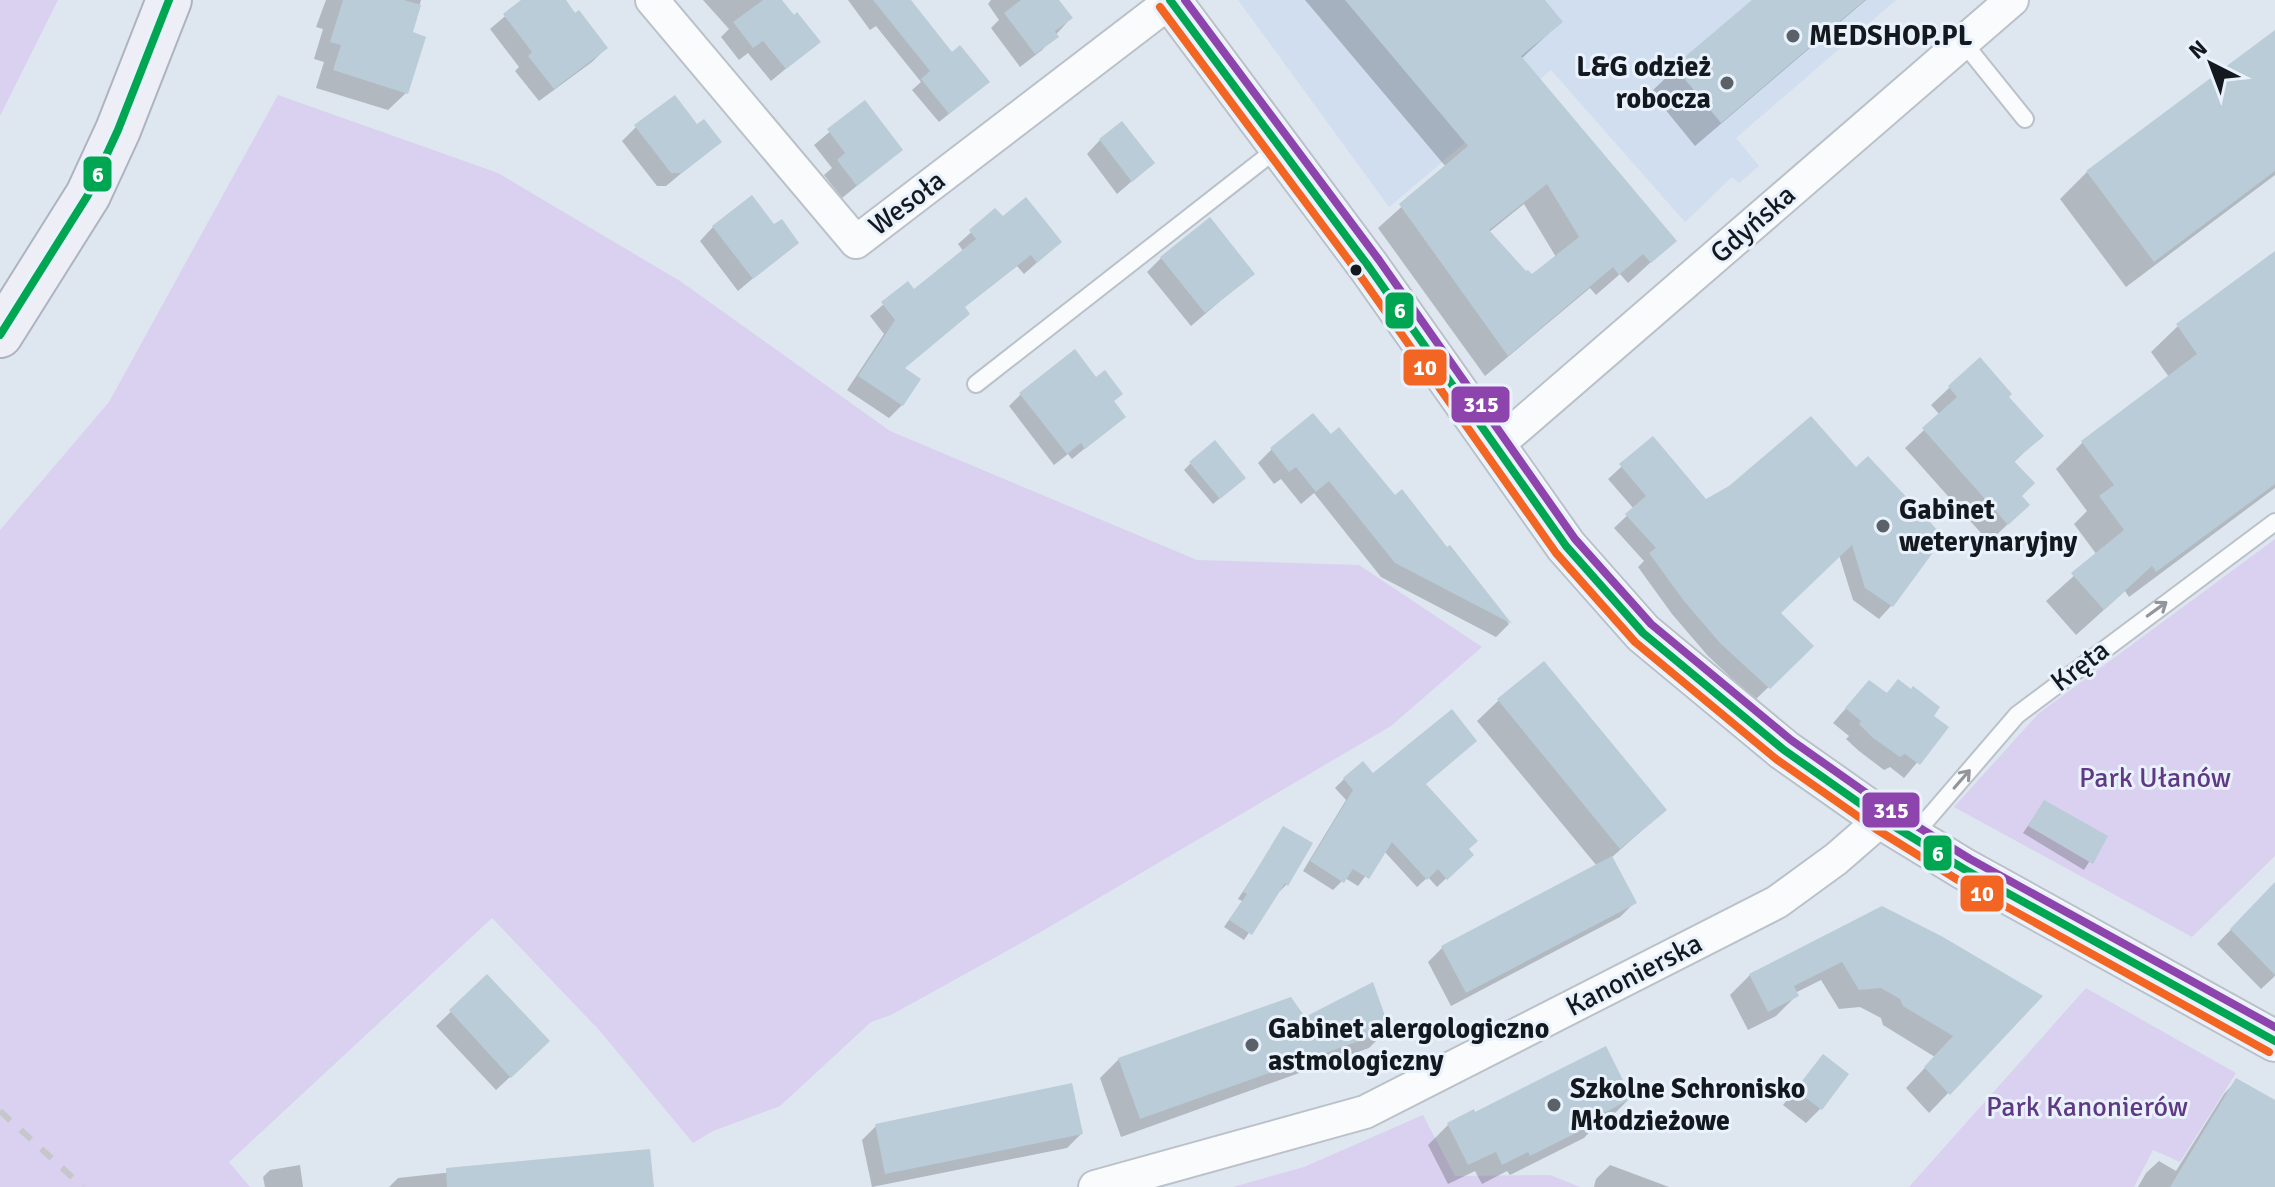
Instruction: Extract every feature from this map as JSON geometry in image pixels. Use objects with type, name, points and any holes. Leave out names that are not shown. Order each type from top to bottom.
[{"type":"main road","points":[[0,335],[88,195],[118,130],[169,0]]},
{"type":"street","name":"Wesoła","points":[[652,0],[856,242],[1170,1]]},
{"type":"street","name":"Gdyńska","points":[[1495,447],[2012,0]]},
{"type":"street","points":[[1170,1],[1413,329],[1566,546],[1643,633],[1784,750],[1896,828],[2275,1041]]},
{"type":"street","name":"Kanonierska","points":[[1095,1187],[1365,1112],[1777,902],[1836,859],[1896,828]]},
{"type":"lane","points":[[1963,42],[2025,119]]},
{"type":"lane","points":[[976,384],[1278,148]]},
{"type":"lane","name":"Kręta","points":[[1896,828],[2017,715],[2275,522]]},
{"type":"shaded area","points":[[1238,0],[1896,0],[1736,138],[1759,166],[1739,183],[1732,177],[1685,222],[1551,70],[1389,207]]},
{"type":"green space","points":[[0,0],[58,0],[0,116]]},
{"type":"green space","points":[[278,95],[498,173],[680,281],[890,431],[1197,560],[1359,565],[1482,647],[1391,726],[1039,933],[891,1015],[871,1022],[780,1106],[713,1131],[693,1143],[600,1031],[492,918],[229,1162],[250,1187],[0,1187],[0,530],[109,402]]},
{"type":"green space","name":"Park Ułanów","points":[[2275,539],[2275,856],[2192,937],[1954,807],[2038,714]]},
{"type":"green space","name":"Park Kanonierów","points":[[2086,988],[2236,1073],[2180,1162],[2153,1150],[2134,1187],[1909,1187]]},
{"type":"green space","points":[[1423,1115],[1455,1176],[1550,1175],[1580,1187],[1233,1187],[1304,1167]]},
{"type":"building","points":[[343,0],[404,0],[421,5],[413,32],[426,37],[408,94],[333,70],[341,45],[330,42]]},
{"type":"building","points":[[521,0],[566,0],[575,13],[579,10],[608,48],[554,89],[528,56],[532,52],[503,14]]},
{"type":"building","points":[[763,0],[782,0],[794,15],[797,12],[821,42],[786,69],[763,41],[753,48],[733,22]]},
{"type":"building","points":[[873,0],[911,0],[952,52],[960,45],[990,82],[949,114],[921,79],[930,71]]},
{"type":"building","points":[[1021,0],[1059,0],[1073,18],[1055,31],[1059,37],[1035,54],[1004,13]]},
{"type":"building","points":[[1345,0],[1545,0],[1563,22],[1521,56],[1677,241],[1651,263],[1643,254],[1619,275],[1613,267],[1508,356],[1399,204],[1468,146]],"holes":[[[1547,184],[1579,237],[1532,274],[1489,230]]]},
{"type":"building","points":[[1752,0],[1865,0],[1721,123],[1674,66]]},
{"type":"building","points":[[2275,30],[2275,171],[2154,262],[2086,171]]},
{"type":"building","points":[[675,95],[697,124],[704,119],[722,142],[682,173],[671,173],[634,125]]},
{"type":"building","points":[[865,100],[903,150],[857,186],[837,160],[845,153],[827,129]]},
{"type":"building","points":[[1122,121],[1155,163],[1132,182],[1099,139]]},
{"type":"building","points":[[752,195],[774,224],[782,219],[799,243],[753,279],[712,226]]},
{"type":"building","points":[[1026,197],[1062,242],[1037,263],[1031,255],[965,307],[970,314],[905,368],[921,379],[903,406],[858,376],[895,320],[881,302],[908,281],[914,289],[976,239],[969,230],[995,208],[1003,216]]},
{"type":"building","points":[[1210,217],[1255,274],[1205,313],[1160,257]]},
{"type":"building","points":[[2275,251],[2275,484],[2156,572],[2152,566],[2104,610],[2071,573],[2124,530],[2099,496],[2114,485],[2081,441],[2197,354],[2176,324]]},
{"type":"building","points":[[1075,349],[1096,377],[1105,370],[1123,394],[1114,401],[1126,417],[1085,449],[1081,443],[1067,454],[1019,393]]},
{"type":"building","points":[[1980,357],[2012,394],[2009,397],[2044,436],[2014,461],[2035,483],[2022,496],[2030,505],[2008,525],[1922,428],[1957,397],[1948,386]]},
{"type":"building","points":[[1313,413],[1331,434],[1339,427],[1395,495],[1402,489],[1512,624],[1395,563],[1329,481],[1316,492],[1296,467],[1289,472],[1270,448]]},
{"type":"building","points":[[1811,416],[1856,467],[1868,456],[1941,534],[1930,546],[1934,551],[1893,607],[1865,588],[1852,545],[1781,613],[1814,646],[1770,689],[1720,643],[1649,553],[1656,548],[1625,514],[1646,496],[1619,464],[1653,436],[1706,499],[1729,486]]},
{"type":"building","points":[[1215,440],[1246,478],[1220,499],[1189,462]]},
{"type":"building","points":[[1544,661],[1667,810],[1620,849],[1497,699]]},
{"type":"building","points":[[1898,679],[1911,689],[1913,686],[1940,707],[1934,716],[1949,727],[1920,765],[1905,754],[1900,757],[1873,738],[1859,724],[1861,721],[1845,708],[1869,680],[1887,693]]},
{"type":"building","points":[[1452,709],[1477,741],[1426,784],[1478,841],[1469,849],[1474,855],[1447,880],[1438,869],[1427,880],[1392,842],[1369,879],[1353,869],[1344,883],[1310,861],[1353,790],[1343,778],[1363,761],[1373,773]]},
{"type":"building","points":[[2044,800],[2108,836],[2093,864],[2028,826]]},
{"type":"building","points":[[1283,826],[1313,843],[1288,886],[1285,883],[1252,935],[1229,920],[1247,894],[1243,892]]},
{"type":"building","points":[[1612,856],[1637,903],[1466,993],[1441,946]]},
{"type":"building","points":[[2275,882],[2275,975],[2230,929]]},
{"type":"building","points":[[1882,906],[1943,937],[2043,996],[1950,1095],[1924,1067],[1953,1036],[1903,1006],[1900,999],[1881,988],[1859,990],[1842,962],[1794,986],[1799,996],[1768,1012],[1749,974]]},
{"type":"building","points":[[487,974],[550,1041],[511,1078],[449,1010]]},
{"type":"building","points":[[1373,982],[1390,1030],[1140,1119],[1118,1058],[1291,997],[1305,1017]]},
{"type":"building","name":"Szkolne Schronisko Młodzieżowe","points":[[1606,1046],[1632,1098],[1604,1113],[1606,1118],[1530,1156],[1528,1152],[1502,1165],[1496,1152],[1468,1165],[1447,1123]]},
{"type":"building","points":[[1823,1054],[1849,1074],[1822,1110],[1795,1090]]},
{"type":"building","points":[[2236,1078],[2275,1100],[2275,1187],[2170,1187]]},
{"type":"building","points":[[1072,1083],[1083,1134],[885,1174],[875,1124]]},
{"type":"building","points":[[650,1149],[654,1187],[447,1187],[446,1168]]},
{"type":"railway","points":[[0,1111],[83,1187]]},
{"type":"transit line","name":"6","points":[[0,335],[88,195],[118,130],[169,0]]},
{"type":"transit line","name":"6","points":[[1170,0],[1369,267],[1566,546],[1643,633],[1784,750],[1882,819],[1964,869],[2275,1041]]},
{"type":"transit line","name":"315","points":[[1185,0],[1379,260],[1575,539],[1651,624],[1791,740],[1889,809],[1970,859],[2275,1027]]},
{"type":"transit line","name":"10","points":[[1160,7],[1359,274],[1556,553],[1635,642],[1776,759],[1876,829],[1958,880],[2269,1052]]},
{"type":"place","name":"MEDSHOP.PL","points":[[1793,36]]},
{"type":"place","name":"L&G odzież robocza","points":[[1727,83]]},
{"type":"place","name":"Gabinet weterynaryjny","points":[[1883,526]]},
{"type":"place","name":"Gabinet alergologiczno astmologiczny","points":[[1252,1045]]},
{"type":"place","name":"Szkolne Schronisko Młodzieżowe","points":[[1554,1105]]}]
